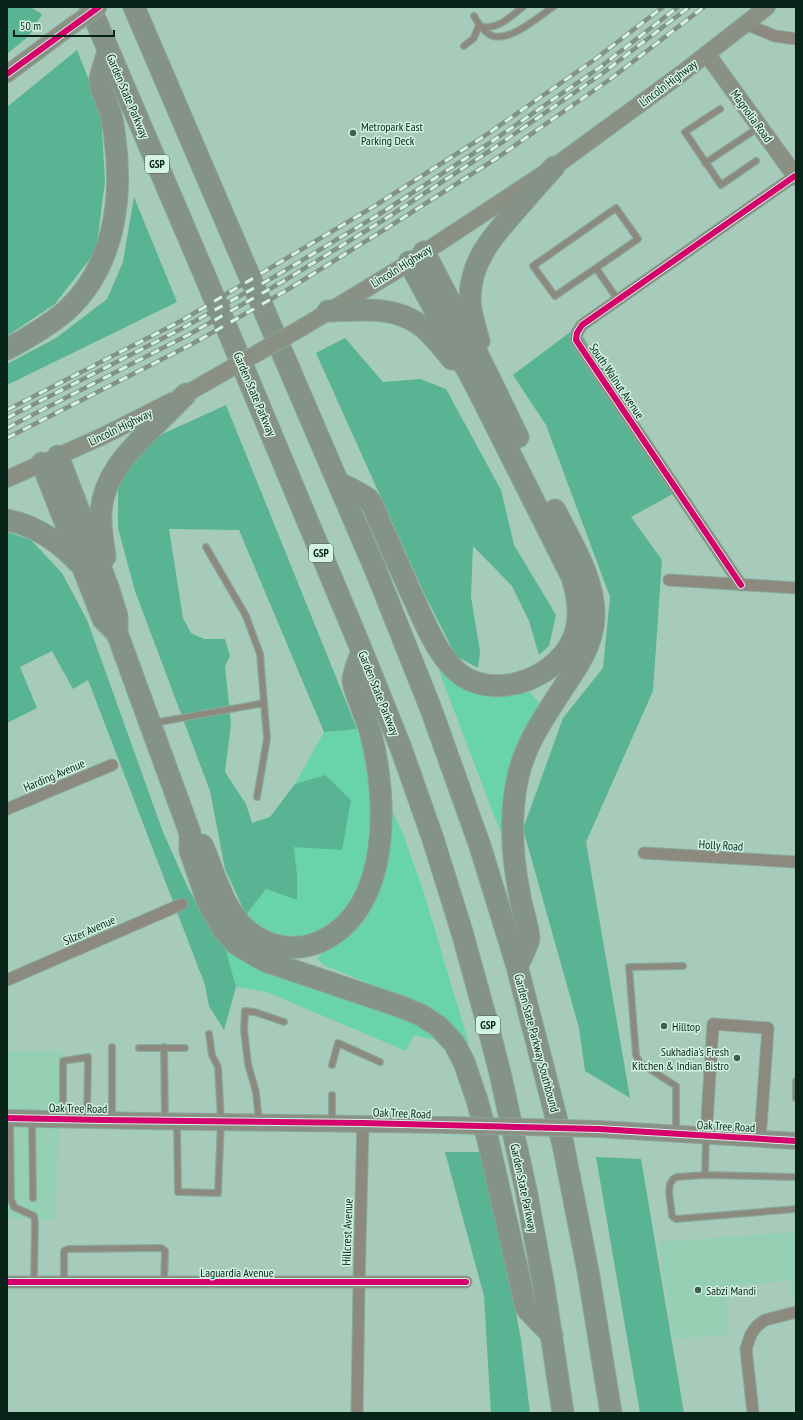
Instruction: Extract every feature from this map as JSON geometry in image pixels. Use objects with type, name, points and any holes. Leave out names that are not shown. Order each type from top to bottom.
[{"type":"highway","name":"Garden State Parkway","points":[[90,7],[206,276],[362,651],[420,802],[448,885],[476,979],[500,1073],[526,1190],[543,1280],[563,1413]]},
{"type":"highway","points":[[134,7],[339,482],[392,610],[448,754],[480,846],[517,966]]},
{"type":"highway","points":[[7,349],[37,332],[66,310],[87,287],[108,247],[117,204],[118,178],[112,124],[109,108],[100,81],[108,51]]},
{"type":"highway","points":[[480,359],[480,342],[473,320],[470,300],[472,281],[477,263],[486,246],[496,232],[554,166]]},
{"type":"highway","points":[[339,482],[369,499],[434,640],[448,662],[455,669],[472,681],[495,686],[506,685],[528,680],[548,668],[565,653],[571,644],[575,633],[579,612],[576,590],[564,560],[477,388],[416,257]]},
{"type":"highway","points":[[416,257],[480,359],[578,556],[591,588],[594,607],[593,625],[585,654],[532,739],[518,778],[514,805],[514,850],[517,883],[530,938],[517,966]]},
{"type":"highway","points":[[328,311],[378,310],[401,314],[423,328],[436,340],[477,388]]},
{"type":"highway","points":[[108,587],[101,527],[101,510],[107,485],[126,455],[186,394]]},
{"type":"highway","points":[[50,460],[84,567],[103,618],[117,633]]},
{"type":"highway","points":[[50,460],[108,587],[117,616],[117,633],[190,833],[190,851],[207,900],[222,928],[236,944],[265,961],[421,1014],[438,1026],[454,1043],[469,1074],[486,1133],[526,1308],[552,1335]]},
{"type":"highway","points":[[7,520],[24,525],[46,535],[62,546],[84,567]]},
{"type":"highway","points":[[190,833],[203,846],[223,898],[232,914],[244,929],[259,939],[276,946],[302,947],[311,945],[328,937],[349,920],[360,904],[370,884],[376,864],[381,829],[380,791],[374,747],[353,681],[362,651]]},
{"type":"highway","name":"Garden State Parkway Southbound","points":[[517,966],[564,1144],[588,1271],[611,1413]]},
{"type":"street","points":[[7,74],[99,7]]},
{"type":"street","name":"Lincoln Highway","points":[[7,478],[131,423],[186,394],[303,327],[416,257],[554,166],[707,54],[767,7]]},
{"type":"street","points":[[745,24],[775,36],[796,39]]},
{"type":"street","name":"Magnolia Road","points":[[707,54],[795,176]]},
{"type":"street","name":"South Walnut Avenue","points":[[741,585],[576,340],[577,333],[582,325],[795,176]]},
{"type":"street","points":[[669,580],[796,588]]},
{"type":"street","name":"Harding Avenue","points":[[7,809],[112,765]]},
{"type":"street","name":"Holly Road","points":[[644,853],[796,862]]},
{"type":"street","name":"Silzer Avenue","points":[[7,980],[182,904]]},
{"type":"street","points":[[706,1136],[713,1024],[768,1028],[760,1139]]},
{"type":"street","name":"Oak Tree Road","points":[[9,1118],[332,1122],[598,1128],[796,1141]]},
{"type":"street","name":"Hillcrest Avenue","points":[[358,1413],[359,1283],[363,1123]]},
{"type":"street","name":"Laguardia Avenue","points":[[7,1282],[466,1282]]},
{"type":"street","points":[[754,1413],[746,1349],[751,1334],[757,1326],[765,1320],[796,1312]]},
{"type":"lane","points":[[479,25],[488,28],[495,27],[523,7]]},
{"type":"lane","points":[[474,16],[479,25],[489,34],[497,37],[509,35],[553,7]]},
{"type":"lane","points":[[464,46],[474,38],[479,25]]},
{"type":"lane","points":[[720,109],[685,132],[721,185],[756,161]]},
{"type":"lane","points":[[706,162],[760,126]]},
{"type":"lane","points":[[616,208],[638,239],[596,268],[555,296],[533,266],[616,208]]},
{"type":"lane","points":[[596,268],[618,300]]},
{"type":"lane","points":[[206,547],[246,616],[260,654],[267,739],[257,797]]},
{"type":"lane","points":[[150,724],[264,703]]},
{"type":"lane","points":[[676,1134],[676,1086],[640,1063],[636,1055],[629,967],[683,966]]},
{"type":"lane","points":[[259,1122],[256,1092],[248,1064],[244,1030],[245,1011],[255,1012],[284,1022]]},
{"type":"lane","points":[[164,1048],[178,1192],[218,1193],[221,1121],[218,1067],[212,1055],[209,1034]]},
{"type":"lane","points":[[332,1065],[338,1043],[380,1062]]},
{"type":"lane","points":[[112,1047],[112,1120]]},
{"type":"lane","points":[[139,1048],[185,1048]]},
{"type":"lane","points":[[63,1119],[63,1061],[88,1057],[87,1120]]},
{"type":"lane","points":[[796,1081],[796,1098]]},
{"type":"lane","points":[[332,1095],[332,1122]]},
{"type":"lane","points":[[9,1118],[11,1199],[14,1207],[34,1216],[34,1282]]},
{"type":"lane","points":[[32,1118],[33,1198]]},
{"type":"lane","points":[[705,1175],[706,1136]]},
{"type":"lane","points":[[796,1177],[705,1175],[677,1177],[673,1179],[670,1184],[669,1192],[672,1216],[676,1219],[796,1210]]},
{"type":"lane","points":[[64,1282],[64,1251],[68,1249],[161,1248],[165,1251],[164,1283]]},
{"type":"shaded area","points":[[7,7],[30,7],[42,14],[29,36],[7,54]]},
{"type":"shaded area","points":[[77,50],[101,110],[105,182],[96,251],[55,304],[7,336],[7,107]]},
{"type":"shaded area","points":[[134,197],[177,302],[7,385],[7,364],[56,338],[107,299],[123,262]]},
{"type":"shaded area","points":[[577,327],[678,491],[631,517],[662,560],[653,691],[586,842],[630,1098],[585,1071],[579,1028],[523,829],[563,718],[603,668],[610,597],[546,425],[513,375]]},
{"type":"shaded area","points":[[345,338],[383,382],[420,379],[446,389],[501,490],[514,545],[556,615],[549,646],[539,655],[529,621],[512,586],[473,546],[471,597],[480,651],[478,668],[456,656],[424,593],[316,353]]},
{"type":"shaded area","points":[[226,405],[357,729],[324,732],[239,530],[169,529],[183,618],[191,633],[204,639],[225,639],[230,656],[225,666],[231,724],[225,772],[246,804],[252,823],[270,817],[295,784],[325,775],[351,800],[342,850],[294,847],[297,874],[297,900],[266,889],[246,915],[225,869],[210,791],[135,591],[118,528],[118,490],[134,447]]},
{"type":"shaded area","points":[[7,532],[31,540],[62,573],[87,620],[163,832],[188,888],[209,923],[224,943],[236,987],[224,1030],[209,1006],[205,985],[88,680],[73,689],[52,651],[20,667],[37,708],[7,723]]},
{"type":"shaded area","points":[[444,669],[527,689],[543,707],[505,828],[500,831],[439,671]]},
{"type":"shaded area","points":[[357,729],[368,776],[371,813],[369,849],[359,888],[355,896],[337,919],[318,932],[295,937],[277,934],[261,926],[246,915],[266,889],[297,899],[297,874],[294,847],[325,775],[295,784],[324,732]]},
{"type":"shaded area","points":[[390,805],[403,834],[423,890],[469,1044],[466,1044],[417,1003],[324,965],[317,958],[329,947],[344,938]]},
{"type":"shaded area","points":[[224,943],[404,1018],[423,1028],[437,1038],[429,1039],[414,1035],[406,1051],[267,992],[236,987]]},
{"type":"shaded area","points":[[7,1046],[8,1051],[62,1051],[55,1220],[7,1218]]},
{"type":"shaded area","points":[[445,1152],[485,1152],[521,1339],[530,1413],[491,1413],[484,1296]]},
{"type":"shaded area","points":[[596,1157],[641,1159],[684,1413],[640,1413]]},
{"type":"shaded area","name":"Sabzi Mandi","points":[[796,1232],[796,1295],[792,1295],[791,1280],[730,1286],[731,1294],[726,1295],[728,1334],[674,1339],[658,1242]]},
{"type":"railway","points":[[7,410],[181,321],[373,207],[483,137],[594,60],[663,7]]},
{"type":"railway","points":[[7,418],[181,329],[279,274],[378,215],[488,144],[599,68],[678,7]]},
{"type":"railway","points":[[7,428],[190,334],[282,282],[382,221],[491,150],[603,73],[689,7]]},
{"type":"railway","points":[[7,438],[194,343],[287,290],[497,158],[609,80],[704,7]]},
{"type":"cycle path","points":[[7,74],[99,7]]},
{"type":"cycle path","points":[[741,585],[576,340],[577,333],[582,325],[795,176],[796,177]]},
{"type":"cycle path","points":[[7,1118],[363,1123],[598,1129],[796,1141]]},
{"type":"cycle path","points":[[7,1282],[466,1282]]},
{"type":"place","name":"Metropark East Parking Deck","points":[[353,133]]},
{"type":"place","name":"Hilltop","points":[[664,1026]]},
{"type":"place","name":"Sukhadia's Fresh Kitchen & Indian Bistro","points":[[737,1058]]},
{"type":"place","name":"Sabzi Mandi","points":[[698,1290]]}]
